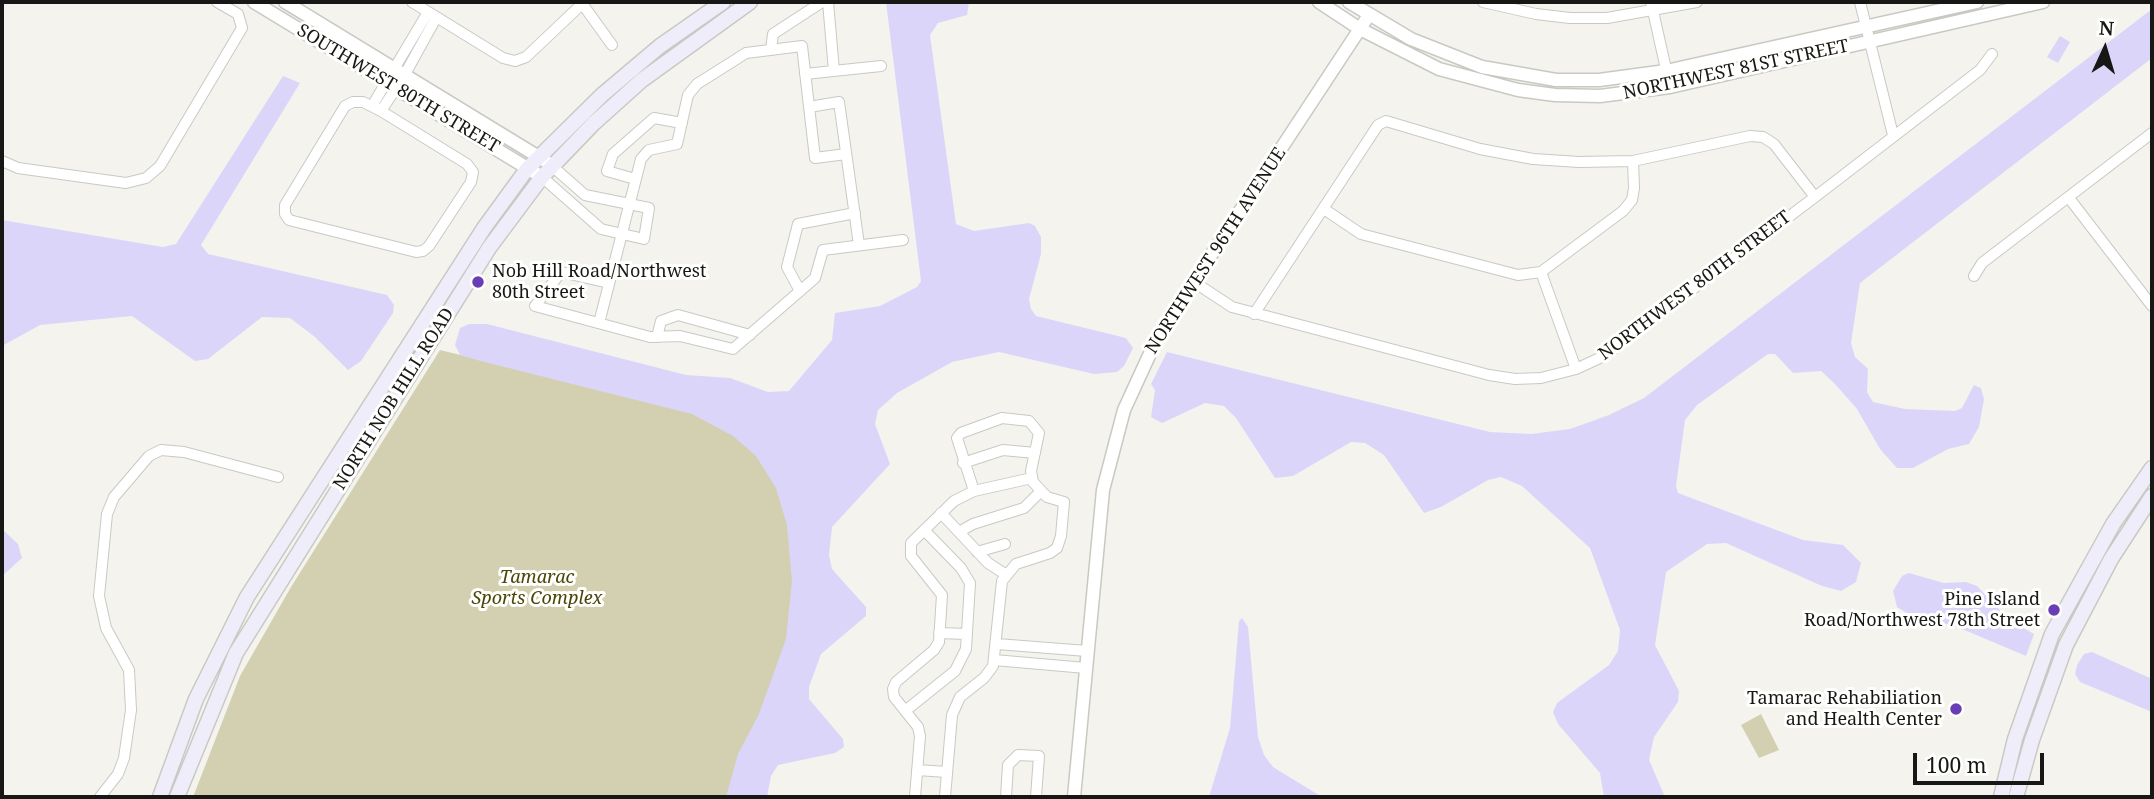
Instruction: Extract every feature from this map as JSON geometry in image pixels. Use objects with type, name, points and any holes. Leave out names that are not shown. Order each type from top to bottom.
[{"type":"main road","name":"NORTH NOB HILL ROAD","points":[[160,797],[196,699],[247,597],[461,261],[527,169],[539,157],[602,95],[660,46],[723,2]]},
{"type":"main road","name":"NORTH NOB HILL ROAD","points":[[177,797],[236,653],[489,248],[552,166],[642,80],[750,2]]},
{"type":"main road","points":[[2001,797],[2015,739],[2052,634],[2113,524],[2152,468]]},
{"type":"main road","points":[[2016,797],[2036,728],[2066,645],[2111,559],[2152,496]]},
{"type":"street","points":[[2,161],[18,168],[127,183],[146,178],[160,166],[242,28],[237,14],[217,2]]},
{"type":"street","name":"SOUTHWEST 80TH STREET","points":[[254,2],[542,177]]},
{"type":"street","name":"SOUTHWEST 80TH STREET","points":[[285,2],[552,166]]},
{"type":"street","points":[[412,2],[503,58],[515,61],[526,57],[581,3],[612,45]]},
{"type":"street","points":[[771,50],[773,34],[822,2]]},
{"type":"street","points":[[828,2],[834,71]]},
{"type":"street","name":"NORTHWEST 81ST STREET","points":[[1319,2],[1360,29],[1439,69],[1518,90],[1555,96],[1600,96],[1670,87],[2043,2]]},
{"type":"street","name":"NORTHWEST 81ST STREET","points":[[1349,2],[1444,54],[1520,75],[1599,80],[1666,71],[1977,2]]},
{"type":"street","points":[[1483,2],[1536,14],[1570,18],[1607,18],[1652,7],[1697,2]]},
{"type":"street","points":[[1860,2],[1893,135]]},
{"type":"street","points":[[1652,7],[1670,87]]},
{"type":"street","points":[[376,108],[432,15]]},
{"type":"street","points":[[419,38],[428,41],[433,33],[432,15]]},
{"type":"street","name":"NORTHWEST 96TH AVENUE","points":[[1074,797],[1103,490],[1112,449],[1140,371],[1159,334],[1369,15]]},
{"type":"street","points":[[599,323],[640,159],[649,150],[677,144],[688,95],[697,84],[746,53],[802,46],[815,158],[846,154]]},
{"type":"street","name":"NORTHWEST 80TH STREET","points":[[1194,282],[1232,307],[1254,314],[1489,375],[1515,379],[1541,378],[1576,369],[1604,356],[1815,197],[1980,69],[1992,54]]},
{"type":"street","points":[[805,74],[881,66]]},
{"type":"street","points":[[363,102],[376,108],[467,164],[473,172],[471,182],[429,246],[422,251],[416,252],[289,220],[285,214],[285,205],[345,106],[363,102]]},
{"type":"street","points":[[809,107],[839,102],[859,245]]},
{"type":"street","points":[[635,179],[607,172],[613,154],[654,118],[682,123]]},
{"type":"street","points":[[1254,314],[1378,125],[1386,121],[1479,149],[1534,159],[1633,161],[1750,136],[1763,137],[1774,144],[1815,197]]},
{"type":"street","points":[[1975,276],[1982,263],[2151,137]]},
{"type":"street","points":[[1324,209],[1362,234],[1518,275],[1541,272],[1623,211],[1632,200],[1633,161]]},
{"type":"street","points":[[542,177],[601,229],[643,239],[649,208],[585,195],[552,166]]},
{"type":"street","points":[[2068,198],[2152,306]]},
{"type":"street","points":[[800,291],[789,274],[788,267],[798,223],[855,213]]},
{"type":"street","points":[[609,283],[561,272],[535,306],[657,337],[680,336],[733,349],[815,278],[823,250],[903,240]]},
{"type":"street","points":[[1541,272],[1576,369]]},
{"type":"street","points":[[657,337],[661,321],[678,315],[750,335]]},
{"type":"street","points":[[945,797],[955,705],[984,678],[994,660],[1005,574],[1016,564],[1050,554],[1057,548],[1061,536],[1064,502],[1040,492],[1032,478],[1039,433],[1029,421],[1002,418],[961,433],[957,438],[974,491]]},
{"type":"street","points":[[100,797],[118,774],[124,758],[131,710],[129,670],[106,628],[99,596],[107,514],[114,497],[149,456],[161,450],[184,452],[278,477]]},
{"type":"street","points":[[963,463],[1003,450],[1035,453]]},
{"type":"street","points":[[915,797],[920,736],[894,697],[895,682],[934,650],[939,633],[942,595],[911,556],[911,543],[954,501],[974,491],[1032,478]]},
{"type":"street","points":[[959,532],[973,524],[1024,508],[1040,492]]},
{"type":"street","points":[[942,513],[977,552],[1005,574]]},
{"type":"street","points":[[905,711],[955,671],[966,649],[971,590],[967,576],[924,530]]},
{"type":"street","points":[[977,552],[1005,544]]},
{"type":"street","points":[[939,633],[967,634]]},
{"type":"street","points":[[997,644],[1087,651]]},
{"type":"street","points":[[1027,663],[1030,646]]},
{"type":"street","points":[[994,660],[1086,668]]},
{"type":"street","points":[[1006,797],[1008,765],[1018,755],[1039,756],[1036,797]]},
{"type":"street","points":[[917,770],[947,772]]},
{"type":"green space","name":"Tamarac Sports Complex","points":[[440,350],[696,412],[737,435],[766,461],[792,519],[797,596],[781,674],[730,797],[193,797],[240,676],[291,587]]},
{"type":"green space","points":[[1761,714],[1779,750],[1759,758],[1741,725]]},
{"type":"shaded area","points":[[886,2],[969,2],[967,15],[938,23],[930,35],[956,224],[974,231],[1029,223],[1035,226],[1041,237],[1041,254],[1029,299],[1036,316],[1126,338],[1133,348],[1124,366],[1117,372],[1094,374],[999,352],[952,362],[897,393],[878,410],[875,424],[890,464],[832,527],[829,555],[832,569],[866,607],[866,616],[821,654],[809,687],[809,699],[843,739],[844,747],[835,753],[778,765],[771,776],[767,797],[726,797],[738,754],[759,714],[786,639],[792,581],[787,525],[776,488],[756,456],[733,436],[692,414],[477,360],[460,355],[455,345],[460,328],[469,324],[487,324],[686,375],[730,378],[768,392],[789,391],[832,340],[835,313],[880,306],[917,287],[921,281]]},
{"type":"shaded area","points":[[2152,9],[2152,58],[1860,283],[1851,343],[1855,357],[1868,369],[1867,392],[1873,402],[1905,409],[1955,411],[1962,408],[1974,385],[1981,388],[1984,399],[1979,427],[1969,444],[1948,449],[1913,468],[1897,468],[1880,449],[1857,409],[1835,384],[1821,371],[1793,373],[1775,354],[1768,354],[1697,405],[1685,420],[1676,486],[1678,493],[1803,540],[1843,545],[1861,563],[1856,582],[1841,591],[1822,586],[1726,543],[1707,544],[1666,572],[1655,645],[1679,691],[1678,702],[1654,737],[1649,760],[1665,797],[1604,797],[1600,773],[1558,724],[1553,712],[1557,703],[1609,665],[1618,651],[1620,630],[1590,548],[1522,486],[1501,477],[1488,480],[1441,507],[1424,513],[1384,455],[1365,443],[1351,442],[1293,476],[1275,478],[1236,418],[1224,406],[1205,403],[1162,423],[1151,417],[1155,390],[1151,384],[1167,352],[1490,432],[1531,434],[1570,429],[1609,415],[1644,398]]},
{"type":"shaded area","points":[[2060,36],[2070,42],[2058,63],[2047,57]]},
{"type":"shaded area","points":[[283,76],[300,83],[201,245],[208,254],[387,295],[394,305],[393,313],[361,361],[348,370],[315,337],[290,318],[262,317],[208,359],[195,361],[132,316],[40,325],[2,346],[2,220],[163,247],[176,244]]},
{"type":"shaded area","points":[[2,529],[18,544],[22,558],[2,576]]},
{"type":"shaded area","points":[[1909,573],[1944,583],[1966,582],[1977,586],[2009,620],[2034,634],[2026,656],[1955,626],[1915,618],[1897,607],[1893,591],[1902,576]]},
{"type":"shaded area","points":[[1242,618],[1248,627],[1258,737],[1264,755],[1273,767],[1322,797],[1209,797],[1230,728],[1239,621]]},
{"type":"shaded area","points":[[2092,652],[2152,679],[2152,712],[2080,682],[2075,674],[2077,665],[2084,654]]},
{"type":"place","name":"Nob Hill Road/Northwest 80th Street","points":[[478,282]]},
{"type":"place","name":"Pine Island Road/Northwest 78th Street","points":[[2054,610]]},
{"type":"place","name":"Tamarac Rehabiliation and Health Center","points":[[1956,709]]}]
